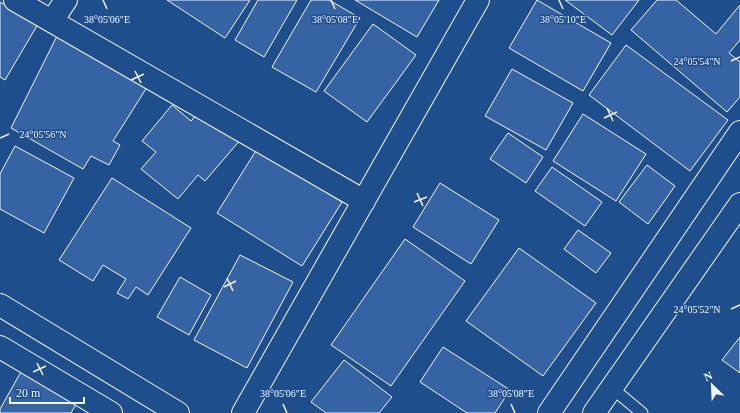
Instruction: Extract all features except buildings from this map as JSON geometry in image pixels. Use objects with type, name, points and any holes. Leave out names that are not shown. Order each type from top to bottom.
[{"type":"street","points":[[15,0],[364,201]]},
{"type":"street","points":[[52,21],[66,0]]},
{"type":"street","points":[[243,413],[478,0]]},
{"type":"street","points":[[549,413],[740,132]]},
{"type":"street","points":[[594,413],[740,204]]},
{"type":"street","points":[[0,305],[178,413]]},
{"type":"street","points":[[0,347],[111,413]]},
{"type":"lane","points":[[612,388],[642,413]]}]
